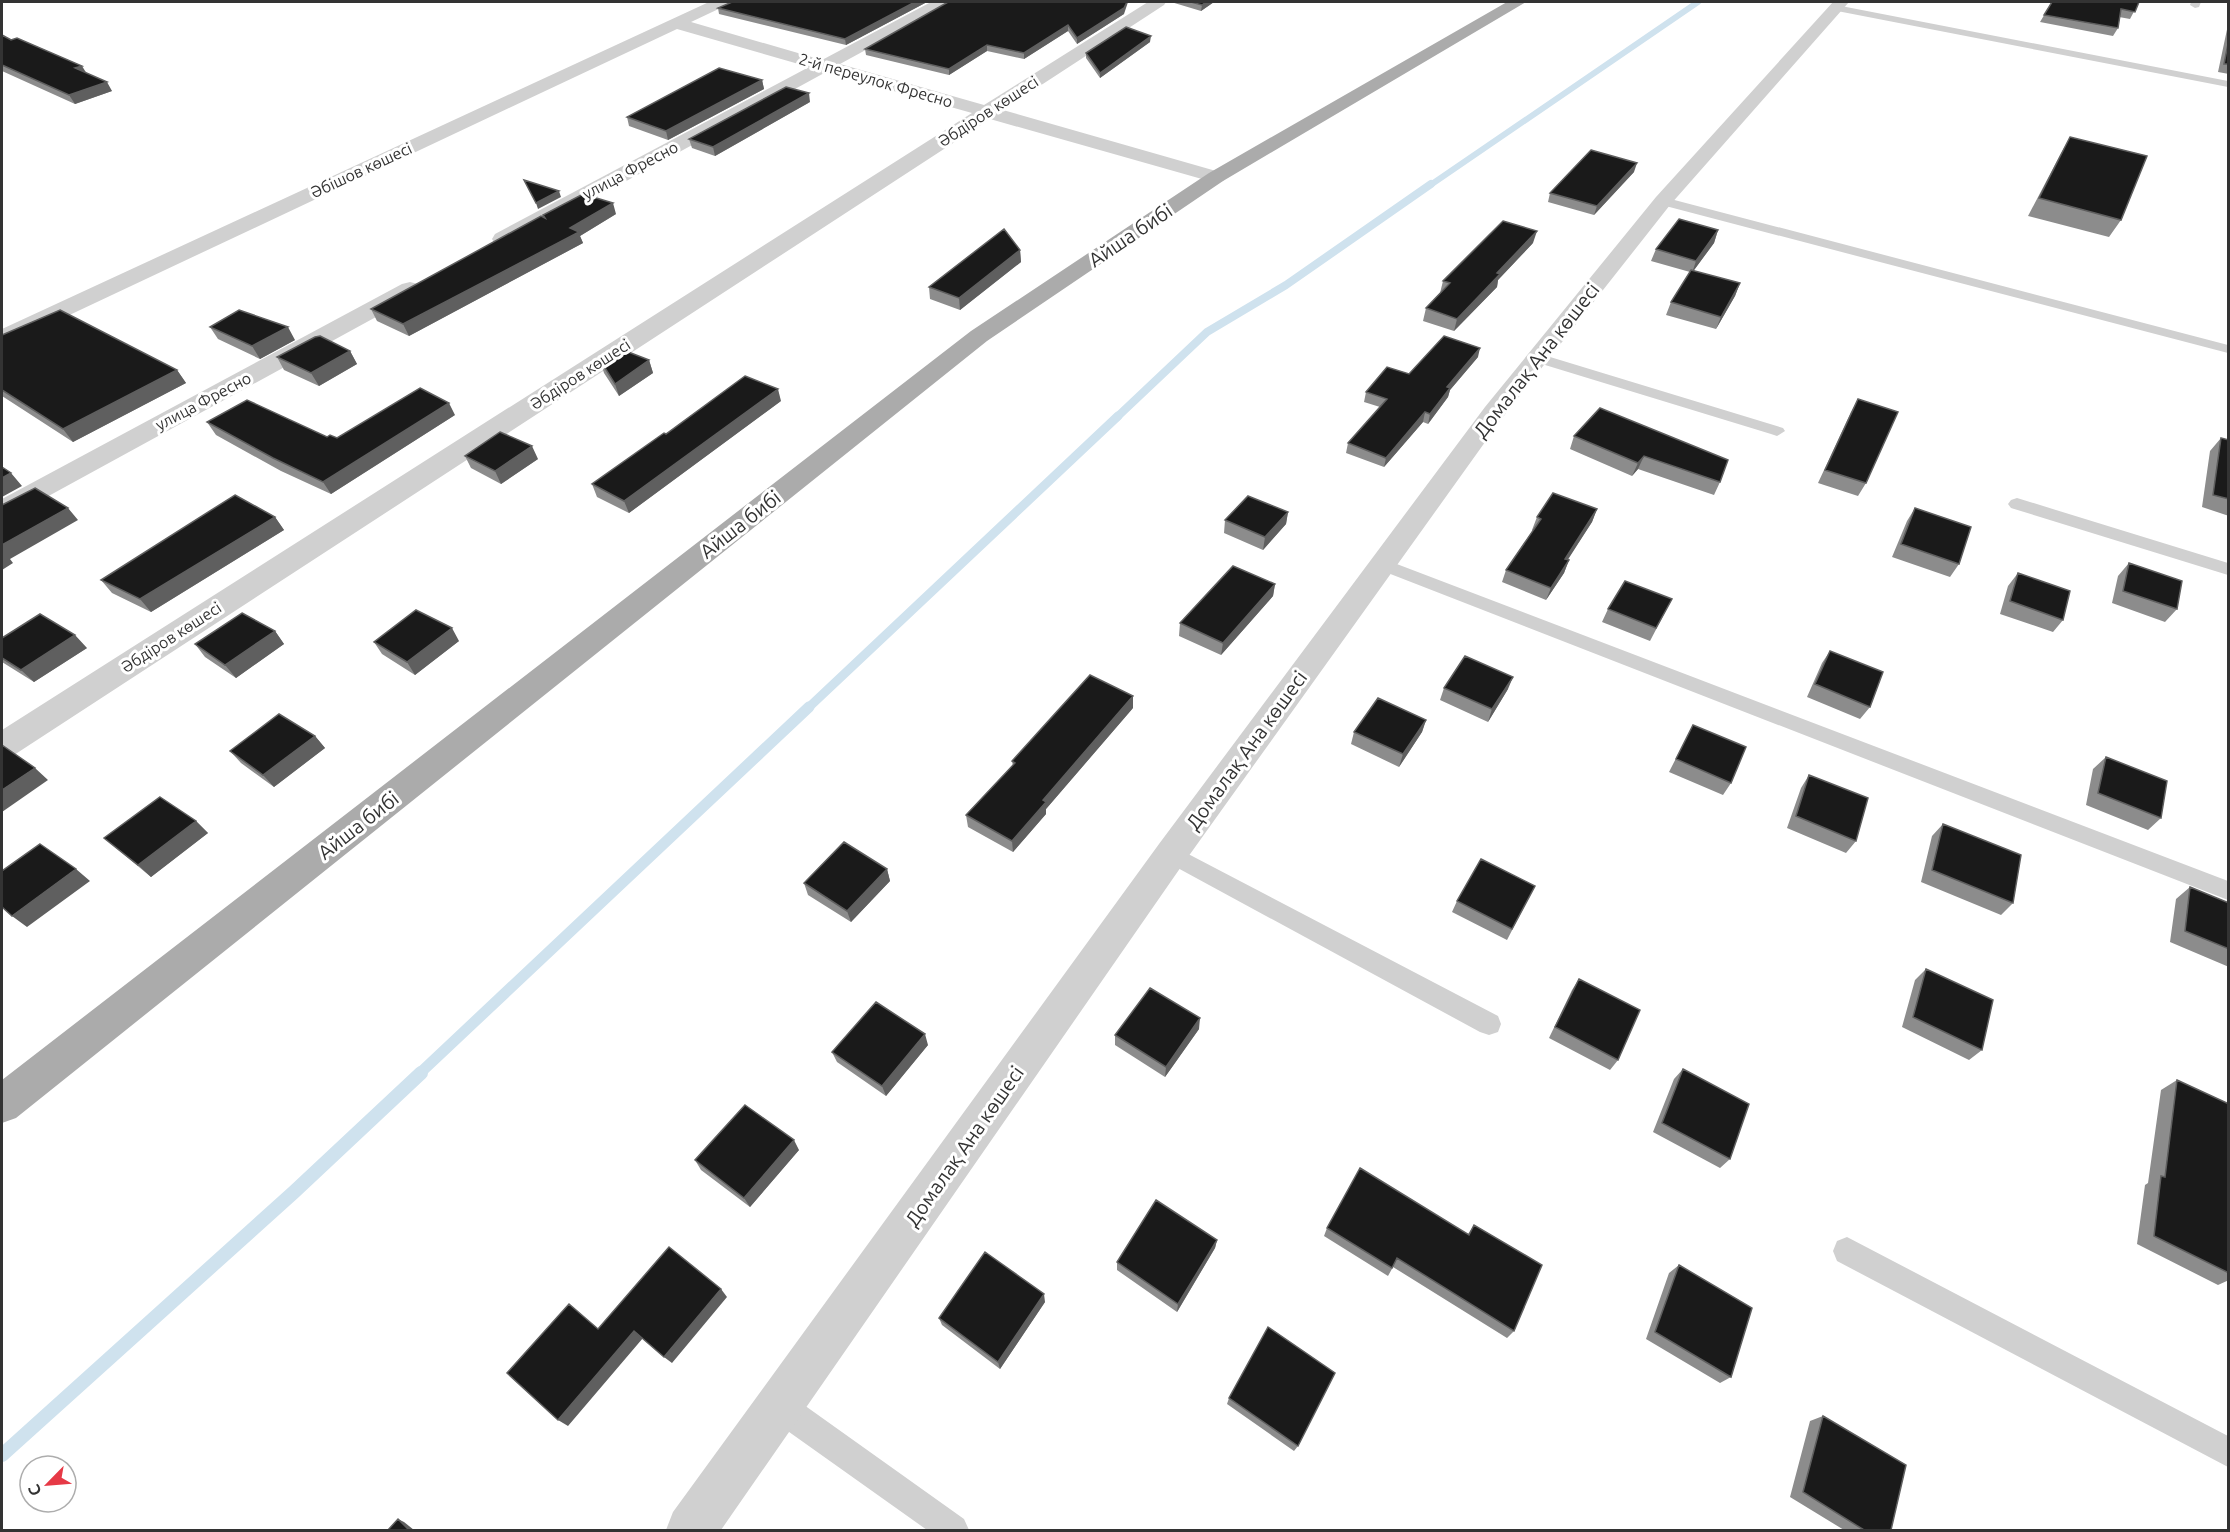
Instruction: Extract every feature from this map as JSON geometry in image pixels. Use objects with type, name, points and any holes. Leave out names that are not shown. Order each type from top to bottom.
[{"type":"main road","name":"Айша бибі","points":[[2,1104],[979,336],[1216,177],[1518,2]]},
{"type":"street","name":"Әбішов көшесі","points":[[2,338],[721,2]]},
{"type":"street","name":"улица Фресно","points":[[482,250],[942,2]]},
{"type":"street","name":"Әбдіров көшесі","points":[[2,746],[1158,2]]},
{"type":"street","name":"Домалақ Ана көшесі","points":[[691,1530],[1171,854],[1381,564],[1537,358],[1663,201],[1838,5]]},
{"type":"street","name":"2-й переулок Фресно","points":[[675,23],[826,64],[1216,177]]},
{"type":"street","name":"улица Фресно","points":[[2,510],[429,279]]},
{"type":"lane","points":[[1838,5],[2229,84]]},
{"type":"lane","points":[[1663,201],[2229,349]]},
{"type":"lane","points":[[1537,358],[1777,431]]},
{"type":"lane","points":[[2017,504],[2229,569]]},
{"type":"lane","points":[[1381,564],[2229,891]]},
{"type":"lane","points":[[1171,854],[1489,1024]]},
{"type":"lane","points":[[1847,1251],[2229,1452]]},
{"type":"lane","points":[[779,1406],[953,1530]]},
{"type":"building","points":[[732,2],[915,2],[845,39],[718,8]]},
{"type":"building","points":[[948,2],[1127,2],[1124,8],[1077,38],[1068,25],[1024,53],[987,45],[949,69],[865,49]]},
{"type":"building","points":[[2052,2],[2139,2],[2135,12],[2121,9],[2118,28],[2044,15]]},
{"type":"building","points":[[1126,27],[1151,36],[1100,73],[1086,53]]},
{"type":"building","points":[[2,35],[11,40],[17,38],[82,66],[75,68],[107,82],[69,95],[2,65]]},
{"type":"building","points":[[2229,39],[2229,64],[2224,64]]},
{"type":"building","points":[[719,68],[762,80],[666,131],[627,117]]},
{"type":"building","points":[[786,87],[809,93],[713,147],[689,139]]},
{"type":"building","points":[[2070,137],[2147,156],[2121,220],[2039,198]]},
{"type":"building","points":[[1591,150],[1637,163],[1597,206],[1550,193]]},
{"type":"building","points":[[524,180],[559,191],[536,203]]},
{"type":"building","points":[[583,194],[613,203],[570,228],[579,232],[403,324],[371,309],[541,216],[545,218],[543,215]]},
{"type":"building","points":[[1679,219],[1718,230],[1696,261],[1656,249]]},
{"type":"building","points":[[1503,221],[1537,231],[1457,319],[1426,308],[1450,283],[1443,281]]},
{"type":"building","points":[[1004,229],[1020,250],[959,298],[929,287]]},
{"type":"building","points":[[1691,270],[1740,283],[1721,317],[1671,302]]},
{"type":"building","points":[[60,310],[177,370],[63,429],[2,390],[2,335]]},
{"type":"building","points":[[239,310],[288,327],[252,346],[210,327]]},
{"type":"building","points":[[320,336],[350,351],[311,373],[277,357],[315,337]]},
{"type":"building","points":[[1444,336],[1480,348],[1447,387],[1450,388],[1430,414],[1425,412],[1386,458],[1348,443],[1387,399],[1366,392],[1387,367],[1409,374]]},
{"type":"building","points":[[618,348],[649,360],[615,384],[600,360]]},
{"type":"building","points":[[745,376],[778,389],[624,501],[592,484],[664,433],[666,434]]},
{"type":"building","points":[[420,388],[449,403],[323,482],[207,422],[247,400],[327,437],[330,435],[337,438]]},
{"type":"building","points":[[1858,399],[1898,412],[1866,483],[1825,470]]},
{"type":"building","points":[[1600,408],[1728,460],[1720,482],[1644,456],[1638,463],[1574,436]]},
{"type":"building","points":[[500,432],[532,446],[495,471],[465,456]]},
{"type":"building","points":[[2221,438],[2229,440],[2229,499],[2213,495]]},
{"type":"building","points":[[2,467],[11,473],[2,478]]},
{"type":"building","points":[[35,488],[68,508],[2,545],[2,505]]},
{"type":"building","points":[[1553,493],[1597,509],[1565,559],[1569,560],[1551,588],[1506,570],[1541,519],[1537,517]]},
{"type":"building","points":[[235,495],[275,517],[140,599],[101,580]]},
{"type":"building","points":[[1248,496],[1288,512],[1265,537],[1225,520]]},
{"type":"building","points":[[1915,508],[1971,527],[1959,564],[1901,544]]},
{"type":"building","points":[[2129,563],[2182,581],[2177,609],[2123,591]]},
{"type":"building","points":[[1233,566],[1275,584],[1223,643],[1180,623]]},
{"type":"building","points":[[2018,573],[2070,591],[2063,620],[2010,601]]},
{"type":"building","points":[[1625,581],[1672,599],[1656,628],[1608,609]]},
{"type":"building","points":[[416,610],[452,628],[407,662],[374,642]]},
{"type":"building","points":[[242,613],[275,631],[225,665],[195,644]]},
{"type":"building","points":[[40,614],[75,635],[21,670],[2,658],[2,638]]},
{"type":"building","points":[[1830,651],[1883,672],[1870,707],[1815,684]]},
{"type":"building","points":[[1465,656],[1513,677],[1492,709],[1444,688]]},
{"type":"building","points":[[1090,675],[1133,696],[1043,800],[1046,802],[1012,841],[966,815],[1015,763],[1012,761]]},
{"type":"building","points":[[1378,698],[1426,720],[1403,754],[1354,732]]},
{"type":"building","points":[[279,714],[315,736],[263,775],[230,751]]},
{"type":"building","points":[[1693,725],[1746,747],[1731,783],[1676,759]]},
{"type":"building","points":[[2,745],[35,768],[2,790]]},
{"type":"building","points":[[2106,757],[2167,781],[2161,818],[2098,793]]},
{"type":"building","points":[[1809,775],[1868,798],[1856,841],[1796,816]]},
{"type":"building","points":[[160,797],[196,821],[138,865],[104,838]]},
{"type":"building","points":[[1943,824],[2021,855],[2013,903],[1932,870]]},
{"type":"building","points":[[844,842],[887,869],[847,911],[804,883]]},
{"type":"building","points":[[40,844],[76,869],[12,916],[2,907],[2,871]]},
{"type":"building","points":[[1481,859],[1535,886],[1512,929],[1457,901]]},
{"type":"building","points":[[2190,887],[2229,903],[2229,949],[2185,931]]},
{"type":"building","points":[[1926,969],[1993,1000],[1982,1050],[1913,1017]]},
{"type":"building","points":[[1579,979],[1640,1010],[1618,1060],[1555,1027]]},
{"type":"building","points":[[1150,988],[1200,1018],[1166,1067],[1115,1035]]},
{"type":"building","points":[[876,1002],[925,1034],[882,1086],[832,1052]]},
{"type":"building","points":[[1683,1069],[1749,1104],[1730,1159],[1662,1123]]},
{"type":"building","points":[[2177,1080],[2229,1104],[2229,1273],[2154,1236],[2161,1176],[2165,1177]]},
{"type":"building","points":[[745,1105],[794,1140],[744,1198],[695,1160]]},
{"type":"building","points":[[1360,1168],[1469,1235],[1474,1225],[1542,1265],[1514,1331],[1397,1258],[1392,1268],[1327,1228]]},
{"type":"building","points":[[1156,1200],[1217,1240],[1178,1304],[1117,1262]]},
{"type":"building","points":[[669,1247],[721,1289],[664,1357],[634,1331],[558,1420],[507,1373],[569,1304],[598,1329]]},
{"type":"building","points":[[985,1252],[1044,1294],[998,1362],[939,1318]]},
{"type":"building","points":[[1679,1265],[1752,1308],[1731,1377],[1655,1332]]},
{"type":"building","points":[[1268,1327],[1335,1373],[1298,1446],[1229,1398]]},
{"type":"building","points":[[1823,1416],[1906,1465],[1891,1530],[1864,1530],[1803,1492]]},
{"type":"building","points":[[398,1519],[409,1530],[388,1530]]},
{"type":"waterway","points":[[1429,186],[1698,2]]},
{"type":"waterway","points":[[1116,418],[1207,332],[1286,285],[1431,184]]},
{"type":"waterway","points":[[807,709],[1118,416]]},
{"type":"waterway","points":[[419,1074],[809,707]]},
{"type":"waterway","points":[[2,1455],[294,1192],[421,1073]]}]
